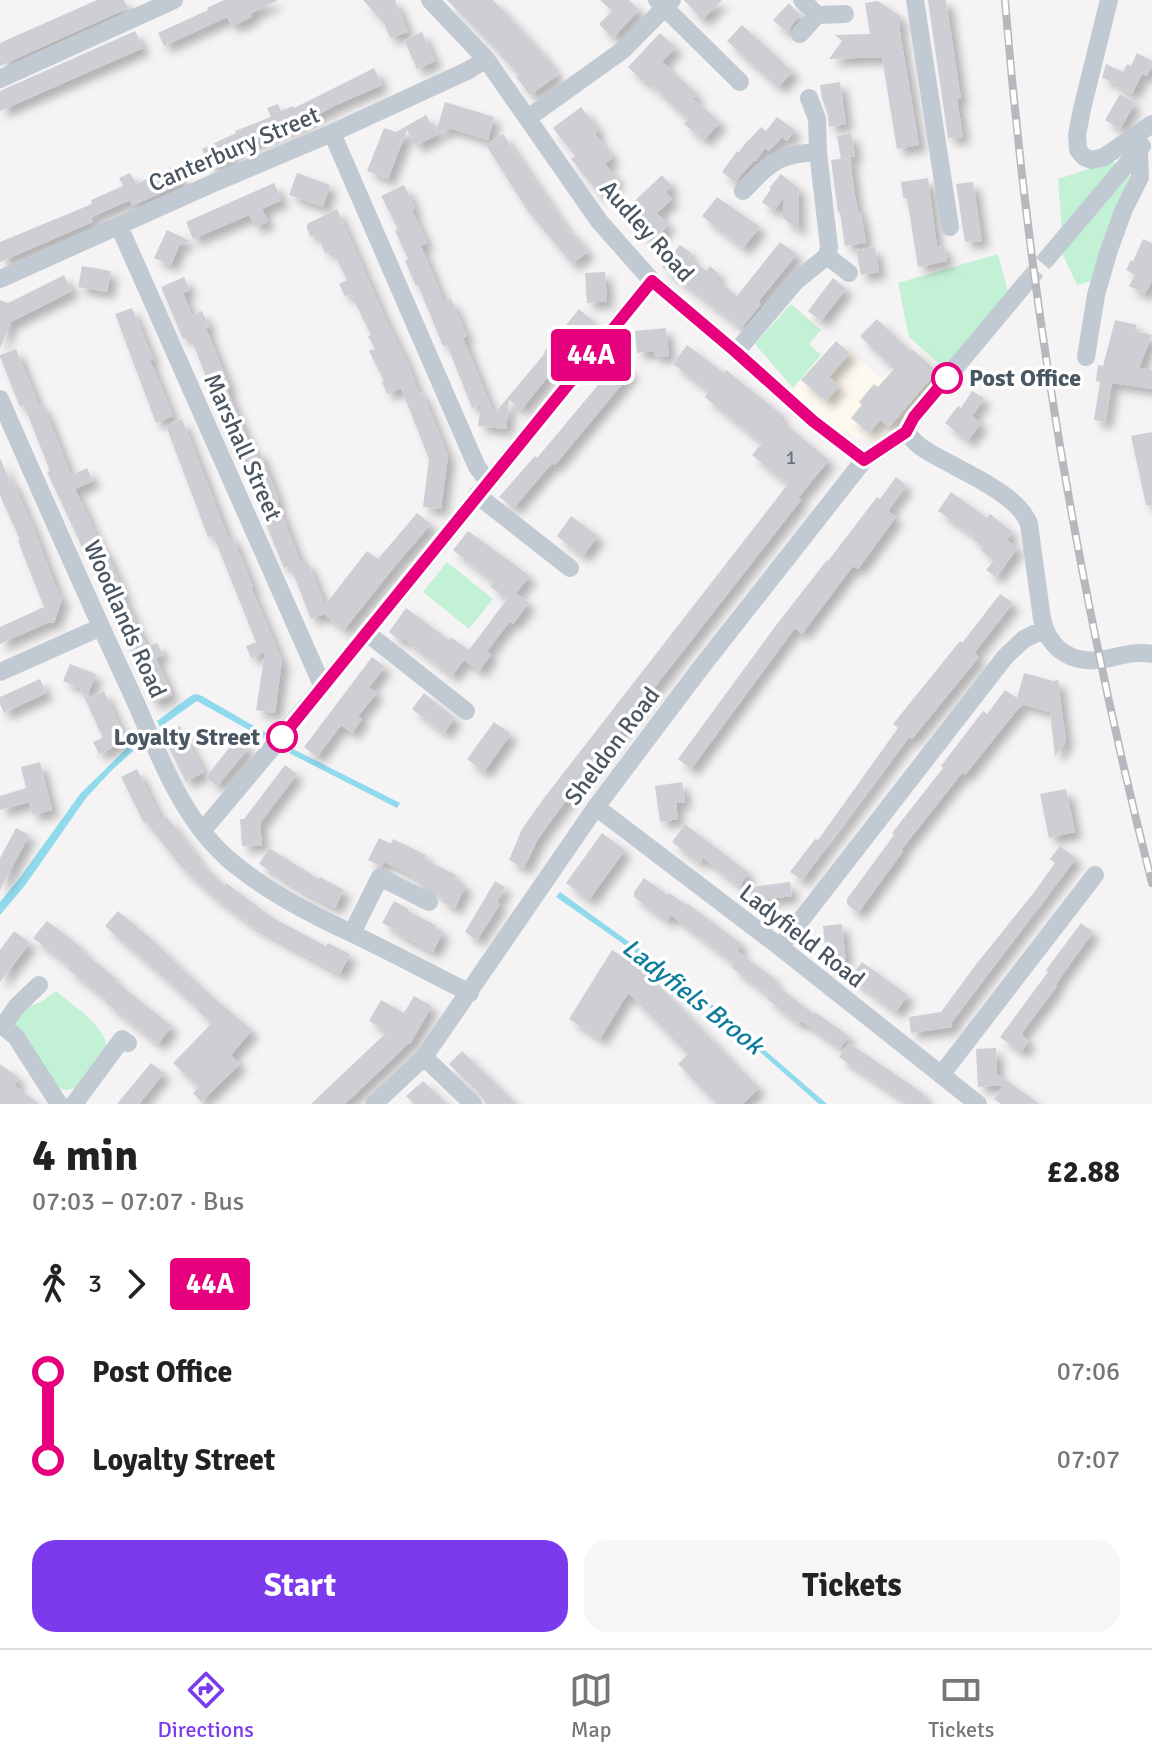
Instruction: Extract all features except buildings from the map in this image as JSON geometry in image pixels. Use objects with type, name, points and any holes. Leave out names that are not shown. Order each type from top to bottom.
[{"type":"street","points":[[0,79],[174,0]]},
{"type":"street","name":"Audley Road","points":[[430,0],[486,59],[599,221],[652,281],[813,421],[864,460]]},
{"type":"street","points":[[802,0],[817,15]]},
{"type":"street","points":[[915,0],[948,154],[950,227]]},
{"type":"street","points":[[1109,0],[1079,122],[1078,150],[1092,160],[1104,157],[1152,127]]},
{"type":"street","points":[[528,118],[623,50],[665,3],[740,82]]},
{"type":"street","points":[[800,34],[817,15],[845,14]]},
{"type":"street","name":"Canterbury Street","points":[[0,279],[332,133],[469,70],[486,59]]},
{"type":"street","points":[[736,352],[796,281],[827,256],[828,231],[817,119],[809,98]]},
{"type":"street","points":[[1049,256],[1139,151],[1152,127]]},
{"type":"street","points":[[332,133],[477,467],[483,488],[570,568]]},
{"type":"street","points":[[1086,357],[1096,295],[1109,250],[1140,177],[1139,151]]},
{"type":"street","points":[[743,191],[776,160],[786,155],[818,152]]},
{"type":"street","name":"Marshall Street","points":[[119,226],[323,687]]},
{"type":"street","points":[[827,256],[849,273]]},
{"type":"street","points":[[203,830],[652,281]]},
{"type":"street","points":[[1025,284],[914,417],[906,432],[920,447],[1001,493],[1024,512],[1029,524],[1045,629],[1057,648],[1084,661],[1152,654]]},
{"type":"street","name":"Woodlands Road","points":[[0,399],[175,787],[203,830],[226,857],[258,882],[314,916],[470,993]]},
{"type":"street","name":"Sheldon Road","points":[[374,1104],[424,1057],[596,807],[864,460],[906,432]]},
{"type":"street","points":[[0,672],[101,627]]},
{"type":"street","points":[[780,947],[1005,657],[1024,639],[1045,629]]},
{"type":"street","points":[[367,633],[466,711]]},
{"type":"street","name":"Ladyfield Road","points":[[596,807],[780,947],[978,1104]]},
{"type":"street","points":[[941,1075],[1095,875]]},
{"type":"street","points":[[352,933],[380,877],[429,902]]},
{"type":"street","points":[[39,985],[1,1026],[16,1037],[59,1104]]},
{"type":"street","points":[[74,1104],[122,1038]]},
{"type":"street","points":[[424,1057],[473,1104]]},
{"type":"shaded area","points":[[835,339],[881,379],[912,346],[941,372],[891,434],[874,440],[856,437],[836,428],[791,392]]},
{"type":"green space","points":[[1113,161],[1118,166],[1062,232],[1058,179]]},
{"type":"green space","points":[[1126,173],[1130,176],[1091,281],[1077,285],[1063,255],[1063,248]]},
{"type":"green space","points":[[998,254],[1008,292],[945,369],[909,337],[898,283]]},
{"type":"green space","points":[[791,304],[821,330],[809,344],[821,355],[793,388],[755,344]]},
{"type":"green space","points":[[447,562],[493,599],[469,629],[423,592]]},
{"type":"green space","points":[[56,991],[95,1024],[105,1039],[106,1047],[76,1087],[68,1090],[56,1087],[15,1024],[26,1008]]},
{"type":"water","points":[[197,694],[266,733],[263,738],[197,701],[160,727],[157,721]]},
{"type":"water","points":[[129,746],[133,751],[86,798],[26,884],[0,915],[0,902],[80,794]]},
{"type":"water","points":[[293,749],[400,803],[397,808],[289,753]]},
{"type":"water","points":[[560,892],[693,988],[827,1104],[819,1104],[691,991],[556,897]]},
{"type":"tunnel","points":[[1025,284],[1049,256]]},
{"type":"railway","points":[[1005,0],[1028,223],[1060,444],[1101,665],[1152,883]]},
{"type":"bus line","name":"44A","points":[[282,737],[652,281],[813,421],[864,460],[906,432],[914,417],[947,378]]},
{"type":"place","name":"Post Office","points":[[947,378]]},
{"type":"place","name":"Loyalty Street","points":[[282,737]]},
{"type":"water label","name":"Ladyfiels Brook","points":[[693,996]]}]
